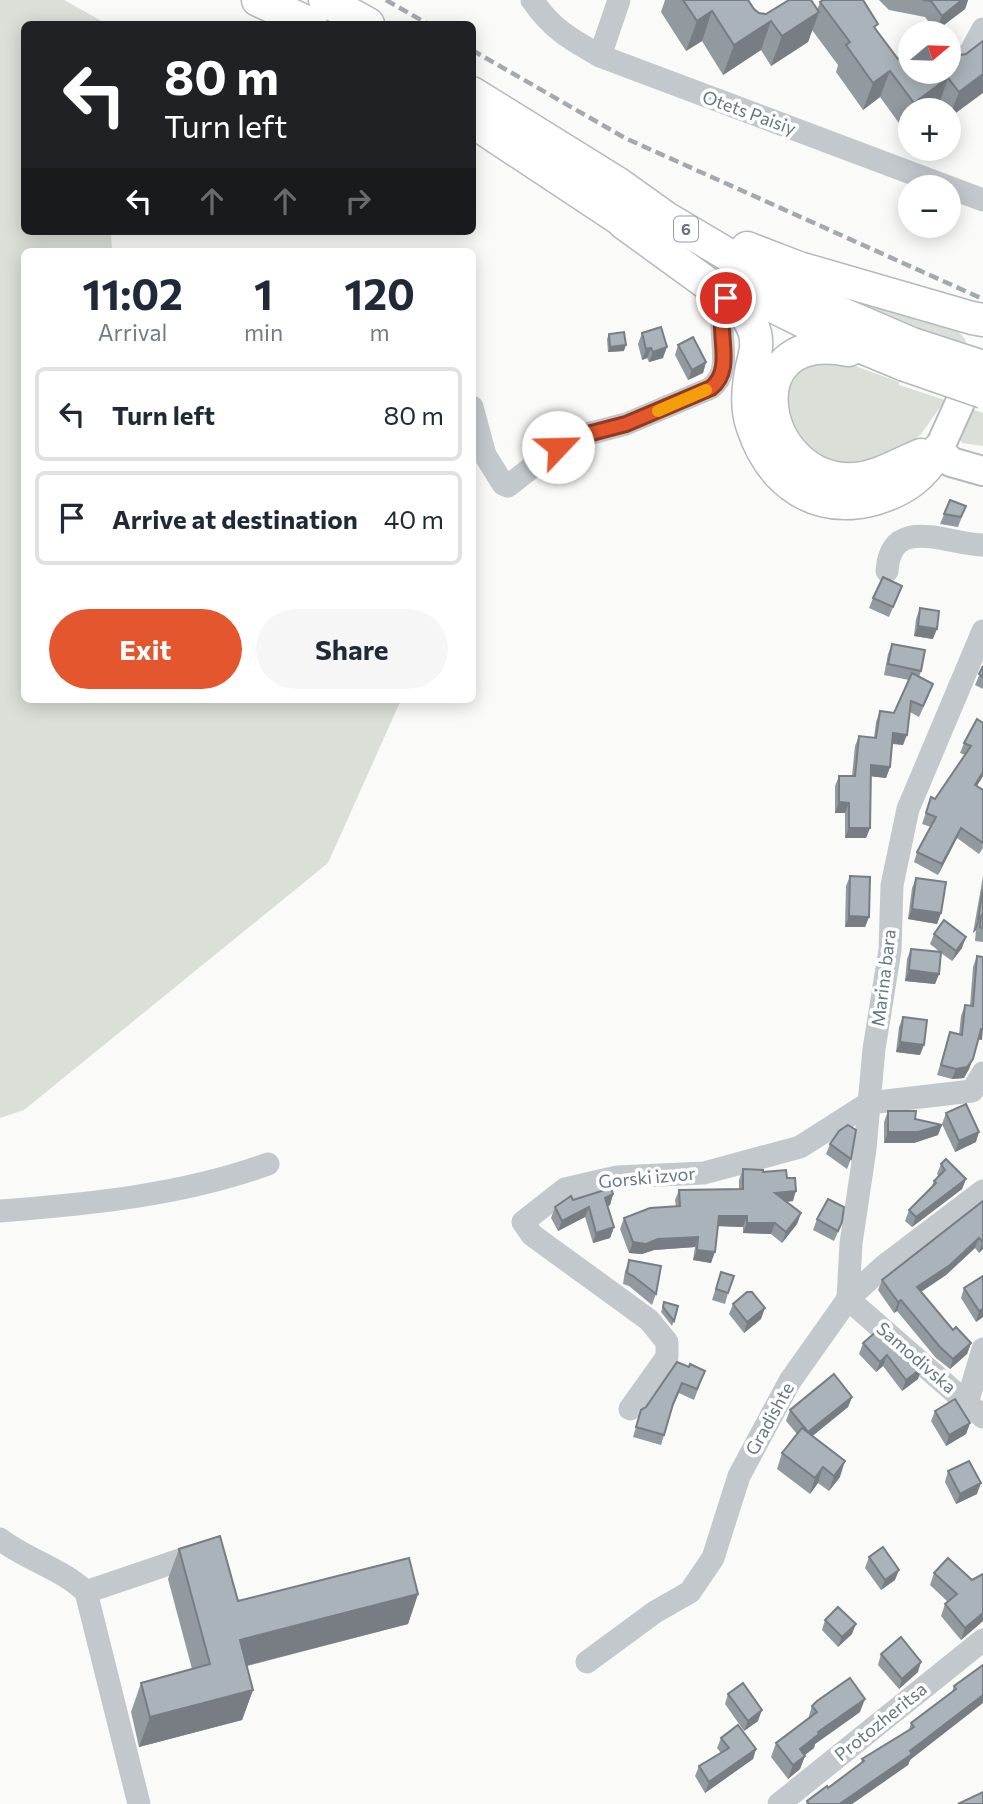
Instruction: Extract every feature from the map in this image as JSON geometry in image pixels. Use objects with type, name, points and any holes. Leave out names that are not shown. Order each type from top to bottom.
[{"type":"highway","points":[[258,0],[304,21]]},
{"type":"highway","points":[[325,0],[363,21]]},
{"type":"highway","name":"6","points":[[476,95],[617,183],[666,218],[791,292],[983,392]]},
{"type":"highway","name":"6","points":[[476,124],[624,223],[770,307],[908,354],[983,367]]},
{"type":"highway","points":[[666,218],[799,268],[983,320]]},
{"type":"highway","points":[[624,223],[741,308],[752,324],[757,342],[749,383],[751,423],[771,464],[784,480],[797,490],[826,503],[863,502],[884,496],[917,478],[928,467],[941,442]]},
{"type":"highway","points":[[908,354],[816,347],[800,350],[788,359],[774,381],[771,395],[775,423],[792,454],[803,463],[836,477],[852,479],[869,477],[941,442]]},
{"type":"main road","points":[[941,442],[983,351]]},
{"type":"main road","points":[[941,442],[983,452]]},
{"type":"main road","points":[[941,442],[951,462],[983,471]]},
{"type":"street","name":"Otets Paisiy","points":[[532,0],[547,21],[600,56],[983,200]]},
{"type":"street","points":[[600,56],[620,0]]},
{"type":"street","points":[[961,60],[970,53],[983,29]]},
{"type":"street","points":[[476,422],[485,455],[503,484],[508,486],[558,447],[576,437],[626,424],[711,388],[719,382],[723,373],[722,323],[726,298]]},
{"type":"street","points":[[887,570],[888,555],[894,546],[905,539],[937,537],[983,545]]},
{"type":"street","name":"Marina bara","points":[[848,1299],[851,1243],[865,1149],[874,1049],[890,950],[892,885],[908,809],[983,631]]},
{"type":"street","name":"Gorski izvor","points":[[630,1409],[667,1357],[667,1342],[649,1320],[532,1235],[523,1222],[565,1189],[617,1177],[704,1172],[800,1147],[869,1103],[972,1091],[983,1073]]},
{"type":"street","points":[[0,1211],[45,1208],[174,1191],[268,1164]]},
{"type":"street","name":"Gradishte","points":[[587,1662],[655,1612],[690,1592],[713,1558],[739,1476],[790,1381],[848,1299],[884,1266],[983,1191]]},
{"type":"street","name":"Samodivska","points":[[848,1299],[975,1410]]},
{"type":"street","points":[[975,1410],[983,1349]]},
{"type":"street","points":[[0,1539],[73,1580],[86,1592],[139,1804]]},
{"type":"street","points":[[86,1592],[189,1556]]},
{"type":"street","name":"Protozheritsa","points":[[779,1804],[983,1640]]},
{"type":"shaded area","points":[[0,0],[64,0],[102,21],[21,21],[21,235],[111,235],[112,248],[21,248],[21,703],[400,703],[328,863],[24,1110],[0,1118]]},
{"type":"shaded area","points":[[795,274],[956,329],[965,339],[967,346],[915,333]]},
{"type":"shaded area","points":[[825,355],[899,382],[899,385],[945,400],[921,434],[895,457],[830,469],[782,420],[791,364]]},
{"type":"shaded area","points":[[963,406],[983,413],[983,446],[962,443],[953,429]]},
{"type":"building","points":[[683,0],[748,0],[759,13],[766,14],[789,0],[811,0],[819,12],[782,36],[771,21],[734,45],[712,11],[697,21]]},
{"type":"building","points":[[863,0],[878,24],[874,27],[898,59],[898,82],[890,71],[873,83],[846,45],[850,42],[820,2]]},
{"type":"building","points":[[923,0],[962,0],[942,16],[931,1]]},
{"type":"building","points":[[983,41],[983,74],[959,92],[953,84],[961,84],[961,55]]},
{"type":"building","points":[[900,84],[940,84],[921,98],[910,98]]},
{"type":"building","points":[[661,327],[667,347],[653,352],[651,348],[646,349],[642,333]]},
{"type":"building","points":[[624,332],[626,345],[610,347],[609,334]]},
{"type":"building","points":[[693,337],[706,362],[692,370],[678,345]]},
{"type":"building","points":[[950,500],[966,506],[961,517],[944,514]]},
{"type":"building","points":[[883,577],[902,586],[893,607],[873,598]]},
{"type":"building","points":[[920,608],[939,611],[937,629],[918,626]]},
{"type":"building","points":[[892,644],[925,650],[921,671],[888,664]]},
{"type":"building","points":[[912,673],[933,684],[923,706],[911,701],[907,735],[893,733],[890,767],[871,765],[870,828],[849,828],[849,803],[839,802],[839,776],[855,776],[859,736],[876,738],[880,711],[894,713]]},
{"type":"building","points":[[977,719],[983,723],[983,772],[975,785],[983,790],[983,843],[961,828],[942,864],[917,852],[936,817],[926,813],[931,797],[935,799],[971,746],[964,743]]},
{"type":"building","points":[[850,876],[870,877],[869,917],[849,916]]},
{"type":"building","points":[[916,878],[946,882],[941,913],[912,909]]},
{"type":"building","points":[[983,889],[983,928],[980,927],[981,916],[978,920]]},
{"type":"building","points":[[944,920],[966,937],[956,951],[934,934]]},
{"type":"building","points":[[911,949],[941,952],[939,974],[909,970]]},
{"type":"building","points":[[977,956],[983,957],[983,1029],[973,1059],[967,1067],[956,1069],[941,1065],[950,1032],[962,1035],[965,1005],[973,1006]]},
{"type":"building","points":[[903,1017],[927,1020],[924,1045],[900,1042]]},
{"type":"building","points":[[966,1104],[979,1132],[959,1141],[946,1113]]},
{"type":"building","points":[[888,1111],[916,1111],[915,1119],[942,1125],[918,1132],[888,1132]]},
{"type":"building","points":[[848,1125],[856,1130],[851,1159],[830,1144],[839,1131]]},
{"type":"building","points":[[946,1159],[966,1179],[916,1217],[909,1210],[936,1183],[934,1181],[945,1170],[941,1164]]},
{"type":"building","points":[[743,1169],[763,1172],[786,1170],[787,1178],[795,1178],[796,1191],[775,1193],[801,1213],[786,1232],[775,1223],[747,1223],[747,1216],[719,1216],[715,1252],[697,1250],[698,1237],[658,1239],[646,1244],[633,1242],[624,1218],[650,1208],[680,1206],[679,1190],[743,1189]]},
{"type":"building","points":[[611,1188],[613,1194],[605,1198],[614,1227],[596,1233],[589,1207],[562,1221],[555,1207],[571,1196],[573,1200]]},
{"type":"building","points":[[828,1199],[844,1207],[838,1231],[817,1219]]},
{"type":"building","points":[[983,1201],[983,1242],[979,1238],[950,1265],[917,1287],[953,1330],[956,1327],[971,1343],[953,1359],[901,1300],[898,1302],[882,1280]]},
{"type":"building","points":[[629,1260],[661,1266],[656,1294],[627,1273]]},
{"type":"building","points":[[721,1272],[734,1276],[728,1293],[716,1289]]},
{"type":"building","points":[[983,1276],[983,1309],[979,1311],[964,1288]]},
{"type":"building","points":[[747,1292],[752,1292],[765,1308],[747,1322],[733,1304]]},
{"type":"building","points":[[664,1302],[678,1306],[674,1321],[663,1307]]},
{"type":"building","points":[[878,1330],[922,1368],[906,1380],[887,1355],[880,1362],[863,1343]]},
{"type":"building","points":[[677,1362],[705,1371],[697,1389],[682,1383],[664,1435],[636,1427],[641,1410],[646,1407]]},
{"type":"building","points":[[834,1374],[852,1397],[808,1432],[790,1410]]},
{"type":"building","points":[[955,1399],[970,1423],[949,1435],[935,1411]]},
{"type":"building","points":[[802,1428],[845,1461],[834,1476],[823,1467],[815,1478],[782,1453]]},
{"type":"building","points":[[969,1461],[981,1483],[960,1494],[948,1471]]},
{"type":"building","points":[[220,1536],[238,1601],[409,1558],[418,1594],[240,1640],[253,1690],[150,1717],[141,1683],[210,1664],[179,1549]]},
{"type":"building","points":[[883,1547],[899,1570],[885,1580],[869,1557]]},
{"type":"building","points":[[948,1558],[972,1580],[983,1574],[983,1613],[965,1628],[945,1604],[957,1594],[934,1573]]},
{"type":"building","points":[[838,1607],[856,1624],[842,1637],[825,1620]]},
{"type":"building","points":[[901,1637],[921,1662],[902,1679],[881,1654]]},
{"type":"building","points":[[983,1665],[983,1695],[910,1751],[912,1754],[841,1804],[809,1804],[807,1801],[864,1761],[862,1759],[914,1727],[911,1723]]},
{"type":"building","points":[[850,1678],[865,1699],[818,1732],[819,1734],[800,1749],[805,1756],[793,1765],[776,1743],[817,1712],[812,1706],[817,1701]]},
{"type":"building","points":[[743,1683],[762,1710],[748,1721],[728,1694]]},
{"type":"building","points":[[738,1725],[756,1749],[709,1782],[699,1766],[729,1748],[721,1738]]},
{"type":"building","points":[[983,1792],[983,1804],[958,1804]]},
{"type":"railway","points":[[386,0],[423,21]]},
{"type":"railway","points":[[476,52],[625,138],[983,299]]},
{"type":"slow traffic","points":[[658,411],[706,390]]},
{"type":"route","points":[[558,447],[593,431],[626,424],[711,388],[719,382],[723,373],[722,323],[726,298]]}]
